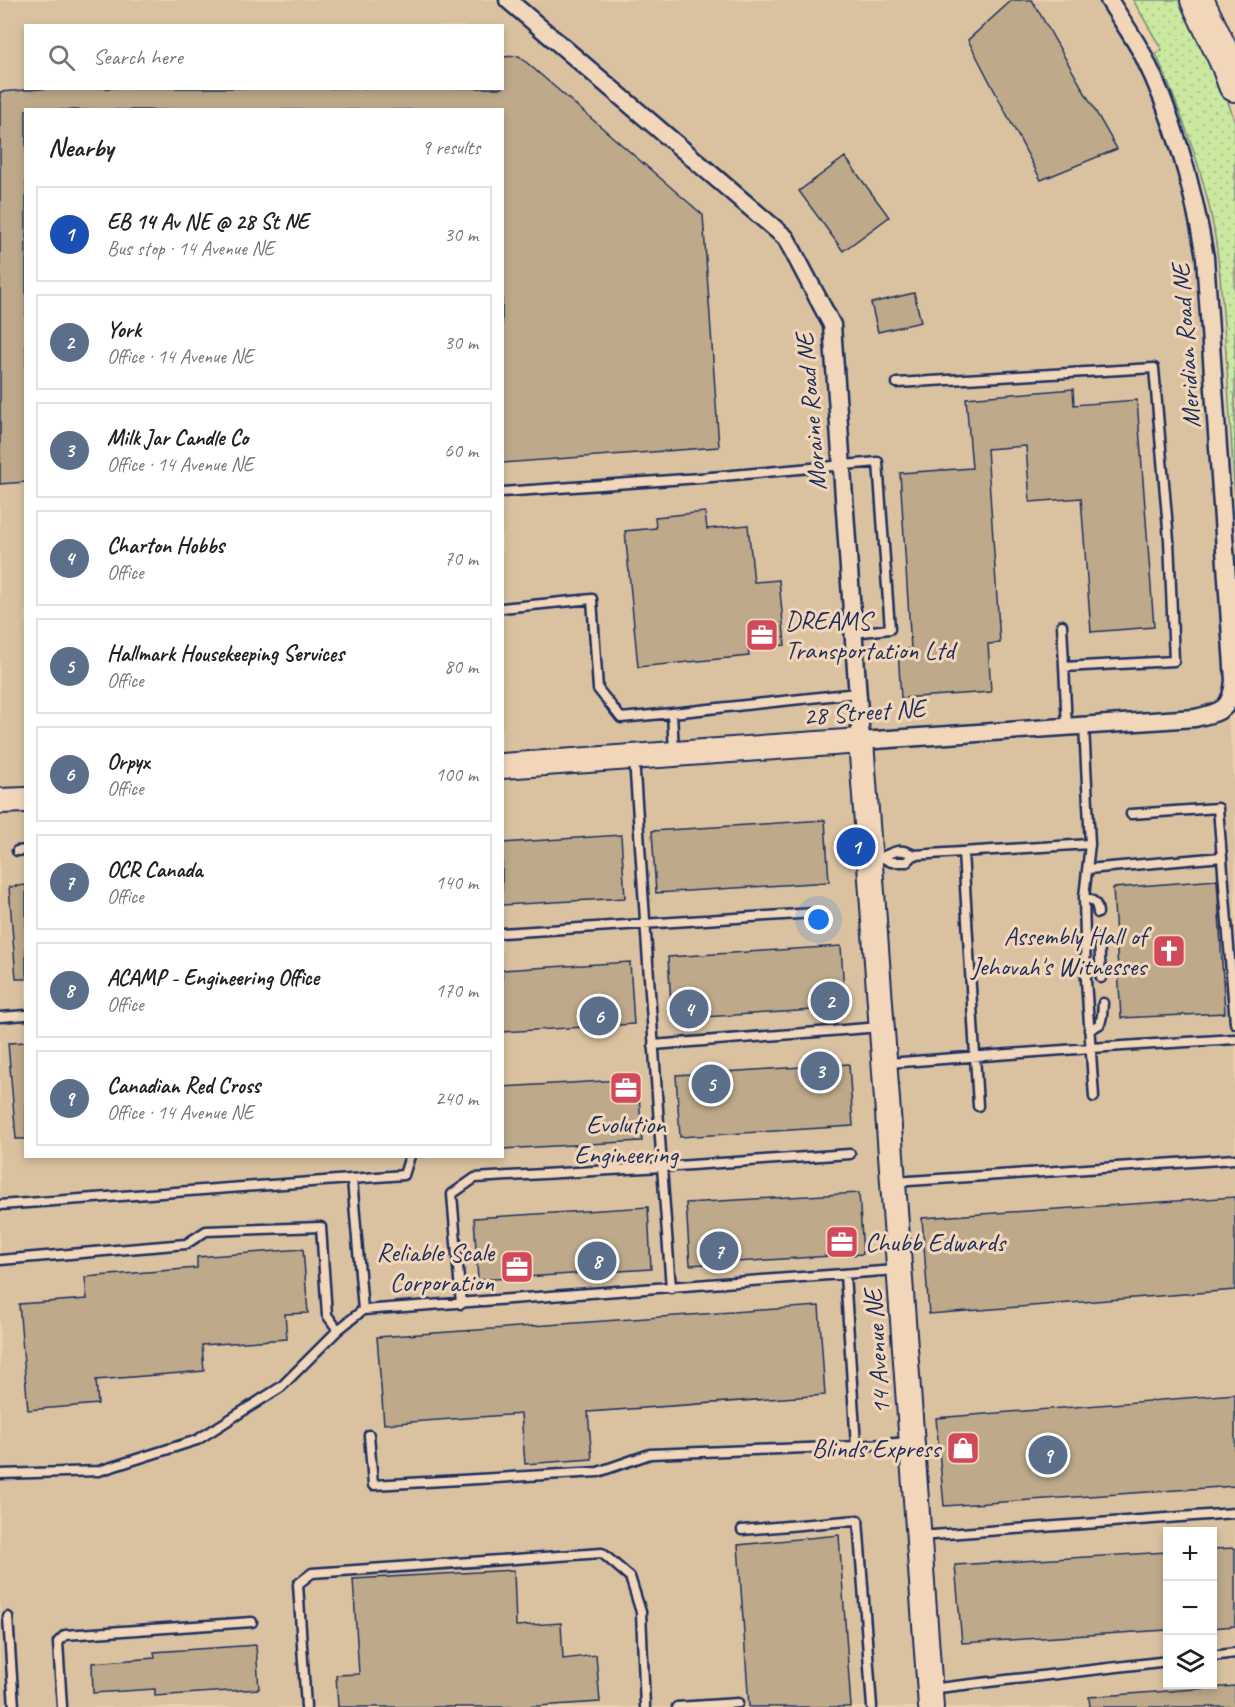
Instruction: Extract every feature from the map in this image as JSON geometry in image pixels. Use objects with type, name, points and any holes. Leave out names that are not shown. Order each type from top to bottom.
[{"type":"highway","points":[[1197,0],[1235,85]]},
{"type":"street","name":"Moraine Road NE","points":[[508,0],[786,238],[832,325],[861,741]]},
{"type":"street","name":"Meridian Road NE","points":[[1109,0],[1142,54],[1163,99],[1182,153],[1197,210],[1205,257],[1234,681],[1232,696],[1227,706]]},
{"type":"street","name":"28 Street NE","points":[[504,766],[1196,718],[1215,714],[1227,706]]},
{"type":"street","name":"14 Avenue NE","points":[[861,741],[876,858],[884,1064],[931,1698]]},
{"type":"street","points":[[0,801],[24,800]]},
{"type":"lane","points":[[897,383],[1154,368],[1168,540],[1174,661],[1064,667]]},
{"type":"lane","points":[[504,492],[688,479],[878,462],[890,629],[853,633]]},
{"type":"lane","points":[[504,608],[592,599],[598,689],[621,718],[857,693]]},
{"type":"lane","points":[[1062,624],[1064,667],[1076,726],[1090,844],[1084,897],[1094,1097]]},
{"type":"lane","points":[[672,713],[674,754]]},
{"type":"lane","points":[[633,757],[671,1287]]},
{"type":"lane","points":[[1131,814],[1218,808],[1235,1023]]},
{"type":"lane","points":[[876,858],[891,862],[907,862],[914,855],[1090,844]]},
{"type":"lane","points":[[963,852],[978,1106]]},
{"type":"lane","points":[[1088,869],[1222,857]]},
{"type":"lane","points":[[1084,897],[1097,904],[1098,913]]},
{"type":"lane","points":[[504,933],[815,914]]},
{"type":"lane","points":[[1099,938],[1101,978]]},
{"type":"lane","points":[[1089,1030],[1100,1024],[1103,1003]]},
{"type":"lane","points":[[0,1017],[24,1015]]},
{"type":"lane","points":[[653,1046],[882,1027]]},
{"type":"lane","points":[[884,1064],[1235,1039]]},
{"type":"lane","points":[[461,1304],[452,1194],[475,1178],[850,1154]]},
{"type":"lane","points":[[0,1204],[404,1176],[409,1158]]},
{"type":"lane","points":[[893,1182],[1235,1159]]},
{"type":"lane","points":[[352,1179],[363,1310]]},
{"type":"lane","points":[[0,1260],[186,1244],[206,1231],[321,1227],[327,1315],[338,1330]]},
{"type":"lane","points":[[0,1474],[99,1471],[197,1440],[281,1388],[338,1330],[363,1310],[900,1270]]},
{"type":"lane","points":[[844,1274],[856,1446]]},
{"type":"lane","points":[[369,1435],[373,1485],[598,1472],[650,1454],[912,1442]]},
{"type":"lane","points":[[919,1536],[1235,1513]]},
{"type":"lane","points":[[742,1530],[858,1520],[872,1707]]},
{"type":"lane","points":[[306,1707],[298,1584],[312,1573],[602,1553],[630,1577],[641,1612],[645,1707]]},
{"type":"lane","points":[[8,1617],[14,1707]]},
{"type":"lane","points":[[62,1707],[58,1642],[65,1635],[252,1622]]},
{"type":"lane","points":[[1217,1655],[1235,1653]]},
{"type":"lane","points":[[931,1698],[1163,1662]]},
{"type":"lane","points":[[677,1707],[738,1703]]},
{"type":"shaded area","points":[[0,0],[1109,0],[1142,53],[1197,210],[1227,706],[1235,789],[1235,1707],[0,1707]]},
{"type":"green space","points":[[1133,0],[1183,0],[1213,59],[1235,122],[1235,498],[1221,288],[1209,205],[1186,128],[1156,54],[1162,50]]},
{"type":"building","points":[[1012,0],[1032,0],[1117,149],[1041,180],[968,40]]},
{"type":"building","points":[[519,56],[703,215],[719,447],[504,463],[504,108],[24,108],[24,482],[0,484],[0,92],[26,90],[504,90],[504,57]]},
{"type":"building","points":[[845,157],[889,217],[843,251],[799,191]]},
{"type":"building","points":[[914,293],[921,322],[878,332],[871,303]]},
{"type":"building","points":[[1073,389],[1074,405],[1137,400],[1154,627],[1091,632],[1081,498],[1030,502],[1026,446],[987,449],[1000,643],[988,644],[991,692],[901,698],[898,650],[911,649],[900,473],[972,468],[966,398]]},
{"type":"building","points":[[705,512],[707,529],[748,525],[754,582],[779,580],[785,645],[748,648],[749,656],[638,667],[625,531],[656,528],[655,517]]},
{"type":"building","points":[[825,820],[829,882],[656,893],[652,831]]},
{"type":"building","points":[[621,835],[625,898],[504,905],[504,843]]},
{"type":"building","name":"Assembly Hall of Jehovah's Witnesses","points":[[1217,880],[1225,1013],[1121,1018],[1113,888]]},
{"type":"building","points":[[24,885],[24,979],[16,979],[9,887]]},
{"type":"building","points":[[841,946],[845,1008],[672,1019],[668,957]]},
{"type":"building","points":[[630,962],[634,1024],[504,1032],[504,970]]},
{"type":"building","points":[[24,1042],[24,1139],[16,1139],[8,1043]]},
{"type":"building","points":[[849,1064],[853,1126],[680,1137],[676,1075]]},
{"type":"building","points":[[638,1079],[642,1141],[504,1149],[504,1087]]},
{"type":"building","points":[[859,1193],[863,1254],[690,1265],[686,1203]]},
{"type":"building","points":[[1235,1197],[1235,1290],[929,1314],[922,1218]]},
{"type":"building","points":[[648,1207],[651,1269],[478,1280],[474,1218]]},
{"type":"building","points":[[303,1249],[308,1313],[285,1314],[287,1339],[202,1345],[204,1371],[96,1380],[98,1404],[28,1410],[19,1304],[87,1299],[85,1277],[197,1268],[197,1257]]},
{"type":"building","points":[[819,1306],[825,1395],[588,1412],[592,1459],[525,1464],[521,1414],[384,1424],[377,1337]]},
{"type":"building","points":[[1235,1394],[1235,1486],[944,1506],[936,1418]]},
{"type":"building","points":[[839,1535],[851,1707],[749,1707],[738,1545]]},
{"type":"building","points":[[1235,1548],[1235,1626],[1217,1628],[1217,1549]]},
{"type":"building","points":[[1163,1552],[1163,1630],[962,1643],[955,1565]]},
{"type":"building","points":[[514,1570],[516,1626],[561,1623],[563,1659],[596,1655],[600,1702],[523,1707],[338,1707],[336,1675],[359,1674],[353,1579]]},
{"type":"building","points":[[256,1645],[259,1689],[155,1696],[155,1689],[93,1693],[92,1663],[155,1658],[154,1652]]},
{"type":"building","points":[[1235,1686],[1235,1707],[1090,1707],[1089,1697]]},
{"type":"place","name":"DREAMS Transportation Ltd","points":[[762,635]]},
{"type":"place","name":"EB 14 Av NE @ 28 St NE","points":[[856,847]]},
{"type":"place","name":"Assembly Hall of Jehovah's Witnesses","points":[[1169,951]]},
{"type":"place","name":"York","points":[[830,1001]]},
{"type":"place","name":"Charton Hobbs","points":[[689,1009]]},
{"type":"place","name":"Orpyx","points":[[599,1016]]},
{"type":"place","name":"Milk Jar Candle Co","points":[[820,1071]]},
{"type":"place","name":"Hallmark Housekeeping Services","points":[[711,1084]]},
{"type":"place","name":"Evolution Engineering","points":[[626,1088]]},
{"type":"place","name":"Chubb Edwards","points":[[842,1242]]},
{"type":"place","name":"OCR Canada","points":[[719,1251]]},
{"type":"place","name":"ACAMP - Engineering Office","points":[[597,1261]]},
{"type":"place","name":"Reliable Scale Corporation","points":[[517,1267]]},
{"type":"place","name":"Blinds Express","points":[[963,1448]]},
{"type":"place","name":"Canadian Red Cross","points":[[1048,1455]]}]
